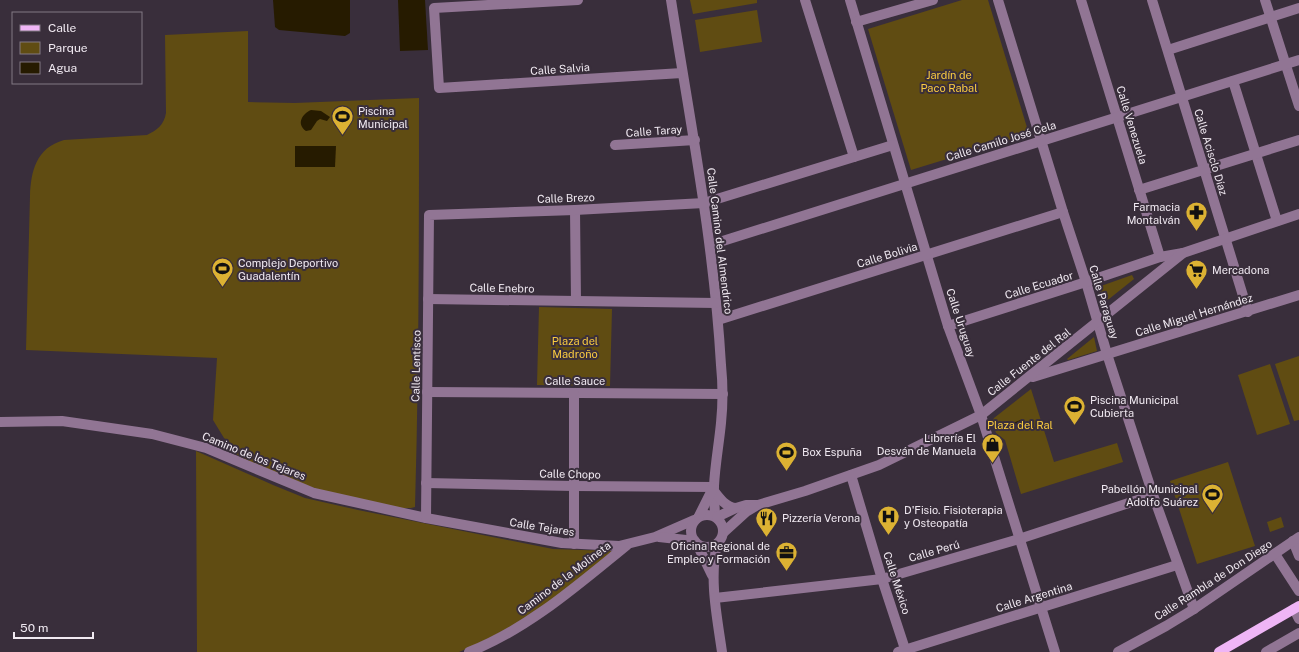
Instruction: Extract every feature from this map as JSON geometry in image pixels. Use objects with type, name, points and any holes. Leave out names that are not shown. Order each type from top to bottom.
[{"type":"main road","points":[[1219,652],[1296,608]]},
{"type":"street","name":"Calle Salvia","points":[[578,0],[434,8],[439,88],[682,73]]},
{"type":"street","name":"Calle Camino del Almendrico","points":[[671,0],[682,73],[695,140],[710,245],[718,320],[723,394],[714,489],[716,517]]},
{"type":"street","points":[[805,0],[854,156]]},
{"type":"street","name":"Calle Uruguay","points":[[850,0],[928,255],[948,326],[981,415],[1055,652]]},
{"type":"street","points":[[856,22],[933,0]]},
{"type":"street","name":"Calle Paraguay","points":[[998,0],[1107,354],[1153,495],[1194,609]]},
{"type":"street","name":"Calle Venezuela","points":[[1081,0],[1160,257]]},
{"type":"street","name":"Calle Acisclo Díaz","points":[[1152,0],[1248,312]]},
{"type":"street","points":[[1265,0],[1299,106]]},
{"type":"street","points":[[1168,50],[1299,8]]},
{"type":"street","name":"Calle Camilo José Cela","points":[[710,245],[1299,60]]},
{"type":"street","points":[[1233,81],[1277,221]]},
{"type":"street","name":"Calle Taray","points":[[615,145],[695,140]]},
{"type":"street","points":[[1140,190],[1299,140]]},
{"type":"street","name":"Calle Brezo","points":[[429,215],[575,210],[704,203],[893,144]]},
{"type":"street","points":[[575,210],[576,301]]},
{"type":"street","name":"Calle Bolivia","points":[[718,320],[1063,212]]},
{"type":"street","name":"Calle Fuente del Ral","points":[[716,517],[736,508],[758,504],[805,491],[879,465],[981,415],[1183,253],[1299,214]]},
{"type":"street","name":"Calle Lentisco","points":[[426,518],[429,215]]},
{"type":"street","name":"Calle Ecuador","points":[[948,326],[1160,257],[1183,253]]},
{"type":"street","name":"Calle Miguel Hernández","points":[[1027,379],[1299,295]]},
{"type":"street","name":"Calle Enebro","points":[[428,299],[716,303]]},
{"type":"street","name":"Calle Sauce","points":[[427,392],[723,394]]},
{"type":"street","points":[[574,393],[574,544]]},
{"type":"street","name":"Camino de los Tejares","points":[[0,422],[64,421],[152,434],[206,448],[314,493],[426,518]]},
{"type":"street","name":"Calle México","points":[[851,475],[903,651]]},
{"type":"street","name":"Calle Chopo","points":[[426,484],[714,489]]},
{"type":"street","name":"Calle Camino del Almendrico","points":[[697,518],[714,489]]},
{"type":"street","points":[[714,489],[725,503],[731,508],[736,508]]},
{"type":"street","name":"Calle Perú","points":[[715,598],[882,578],[1019,539],[1153,495]]},
{"type":"street","name":"Calle Fuente del Ral","points":[[724,532],[746,512],[758,504]]},
{"type":"street","points":[[696,542],[705,547],[710,547],[717,544],[723,537],[724,532],[722,523],[716,517],[708,514],[697,518],[691,527],[691,532],[713,577]]},
{"type":"street","name":"Calle Tejares","points":[[426,518],[514,535],[574,544],[614,546],[655,537],[697,518]]},
{"type":"street","name":"Calle Tejares","points":[[655,537],[696,542]]},
{"type":"street","points":[[1296,539],[1299,556]]},
{"type":"street","name":"Calle Rambla de Don Diego","points":[[1118,652],[1194,609],[1296,539]]},
{"type":"street","name":"Camino de la Molineta","points":[[469,652],[494,641],[534,616],[572,590],[629,543]]},
{"type":"street","points":[[717,544],[714,556],[713,577],[722,652]]},
{"type":"street","points":[[1275,554],[1299,591]]},
{"type":"street","name":"Calle Argentina","points":[[903,651],[1177,565]]},
{"type":"street","points":[[1296,608],[1299,619]]},
{"type":"street","points":[[1266,652],[1299,632]]},
{"type":"green space","points":[[690,0],[757,0],[757,3],[693,14]]},
{"type":"green space","name":"Jardín de Paco Rabal","points":[[962,0],[988,0],[1029,134],[911,170],[868,29]]},
{"type":"green space","points":[[757,10],[762,42],[700,52],[695,20]]},
{"type":"green space","name":"Complejo Deportivo Guadalentín","points":[[248,31],[248,102],[295,103],[419,98],[419,251],[415,507],[400,508],[320,490],[248,461],[236,454],[230,442],[224,438],[213,420],[217,358],[26,350],[30,196],[34,169],[41,155],[47,149],[64,140],[147,135],[160,127],[164,121],[166,113],[165,35]]},
{"type":"green space","points":[[1132,275],[1134,279],[1109,299],[1105,300],[1101,298],[1098,289],[1101,286]]},
{"type":"green space","name":"Plaza del Madroño","points":[[539,307],[612,309],[610,386],[537,385]]},
{"type":"green space","points":[[1094,337],[1097,351],[1068,360],[1067,359]]},
{"type":"green space","points":[[1299,356],[1299,420],[1294,421],[1275,364]]},
{"type":"green space","points":[[1270,364],[1290,424],[1257,435],[1238,375]]},
{"type":"green space","name":"Plaza del Ral","points":[[1031,389],[1054,462],[1117,443],[1123,462],[1021,494],[1005,440],[996,433],[992,422],[994,418]]},
{"type":"green space","points":[[196,451],[305,498],[553,549],[611,551],[611,554],[536,612],[481,642],[459,652],[197,652]]},
{"type":"green space","name":"Pabellón Municipal Adolfo Suárez","points":[[1228,462],[1255,546],[1197,564],[1170,481]]},
{"type":"green space","points":[[1281,517],[1284,527],[1270,532],[1267,522]]},
{"type":"water","points":[[273,0],[350,0],[350,33],[345,36],[279,30],[275,27]]},
{"type":"water","points":[[398,0],[425,0],[428,50],[400,51]]},
{"type":"water","points":[[311,110],[321,111],[330,117],[327,121],[320,119],[311,130],[306,131],[301,125],[301,119]]},
{"type":"water","points":[[295,146],[336,146],[335,167],[295,167]]},
{"type":"water","points":[[1023,419],[1025,424],[1012,428],[1010,424]]},
{"type":"place","name":"Piscina Municipal","points":[[343,136]]},
{"type":"place","name":"Farmacia Montalván","points":[[1196,232]]},
{"type":"place","name":"Complejo Deportivo Guadalentín","points":[[223,288]]},
{"type":"place","name":"Mercadona","points":[[1196,290]]},
{"type":"place","name":"Piscina Municipal Cubierta","points":[[1074,426]]},
{"type":"place","name":"Librería El Desván de Manuela","points":[[992,464]]},
{"type":"place","name":"Box Espuña","points":[[786,472]]},
{"type":"place","name":"Pabellón Municipal Adolfo Suárez","points":[[1213,514]]},
{"type":"place","name":"D'Fisio. Fisioterapia y Osteopatía","points":[[888,536]]},
{"type":"place","name":"Pizzería Verona","points":[[767,538]]},
{"type":"place","name":"Oficina Regional de Empleo y Formación","points":[[786,572]]}]
